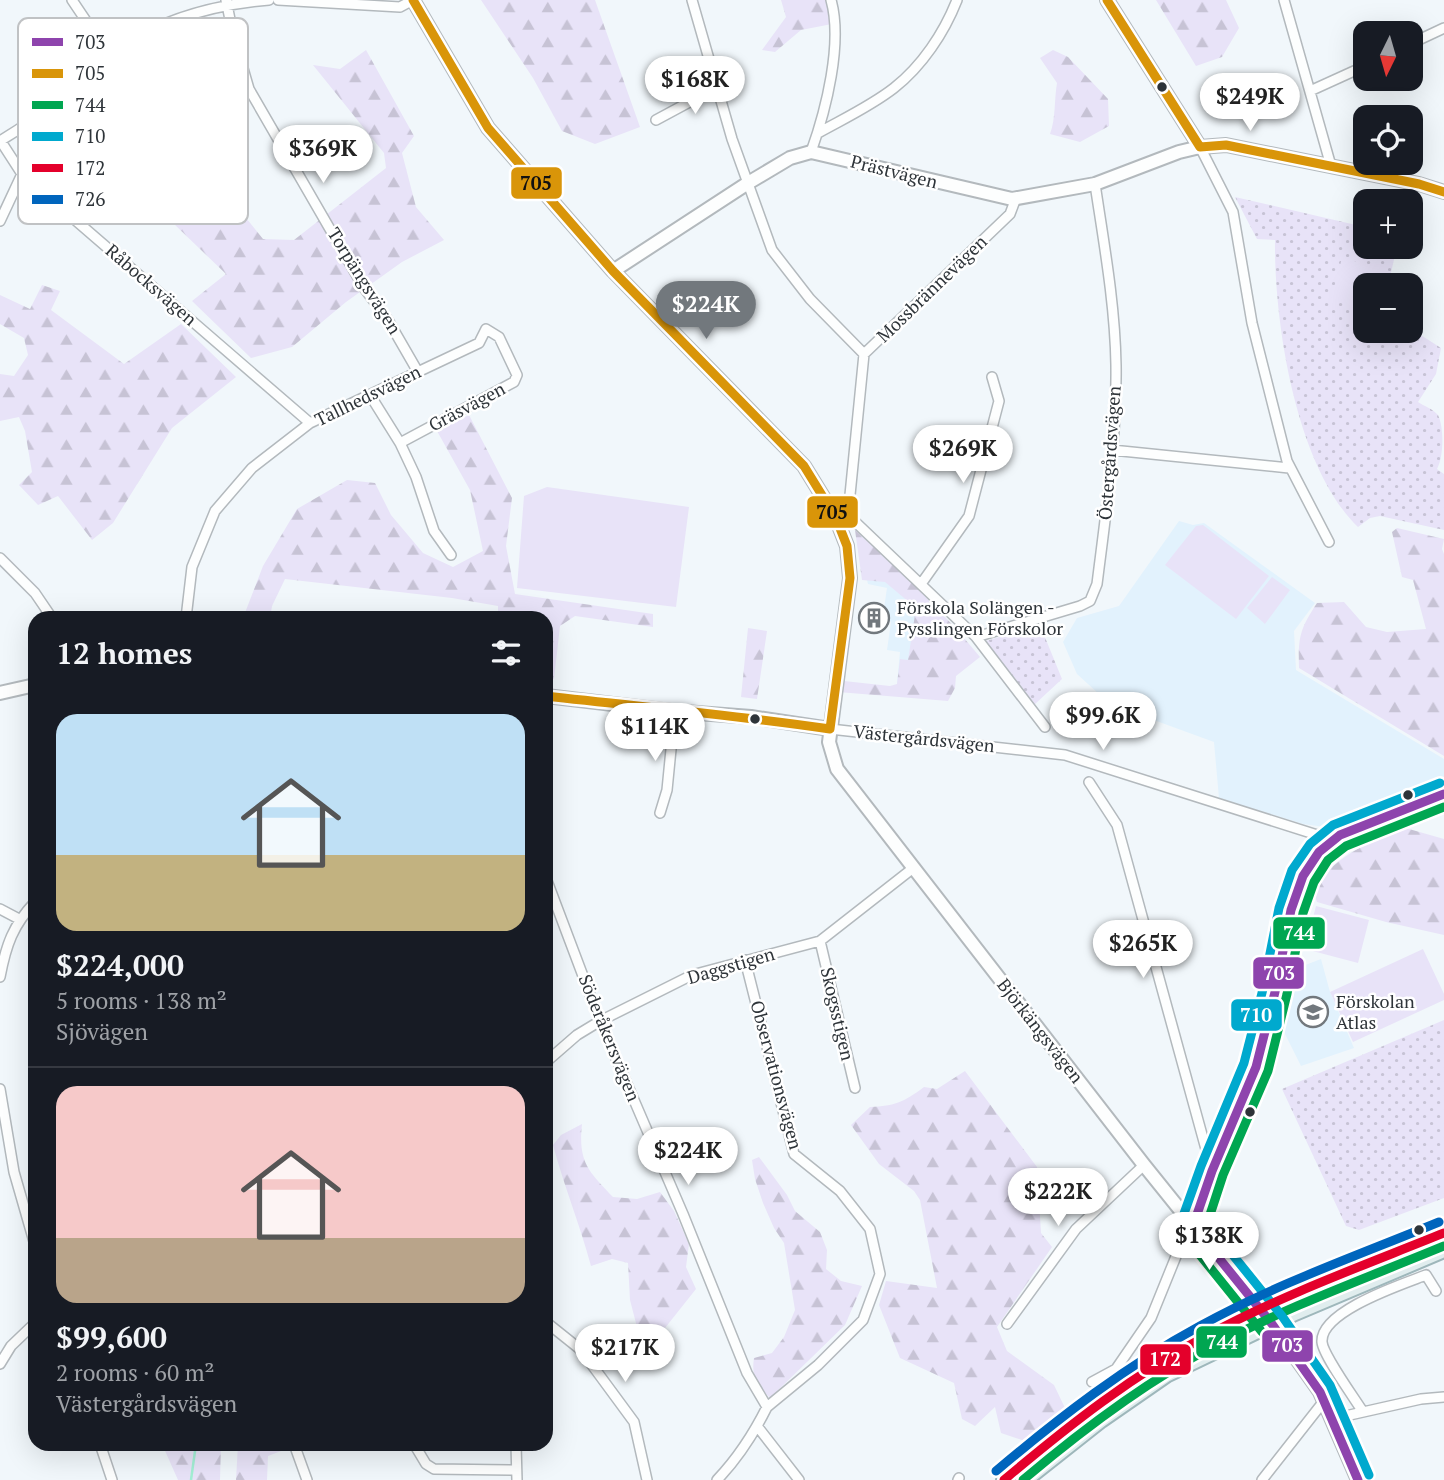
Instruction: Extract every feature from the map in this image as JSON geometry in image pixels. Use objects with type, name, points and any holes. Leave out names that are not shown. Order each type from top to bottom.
[{"type":"main road","points":[[1004,1480],[1090,1409],[1157,1364],[1210,1334],[1260,1310],[1444,1233]]},
{"type":"main road","points":[[1025,1480],[1101,1420],[1166,1376],[1221,1347],[1444,1250]]},
{"type":"street","points":[[72,0],[84,18]]},
{"type":"street","points":[[179,18],[227,2],[269,0]]},
{"type":"street","points":[[278,0],[400,7],[413,0]]},
{"type":"street","name":"Björkängsvägen","points":[[413,0],[488,128],[613,271],[804,466],[836,519],[847,546],[850,578],[830,729],[830,747],[837,769],[912,869],[1272,1324],[1324,1401],[1358,1480]]},
{"type":"street","points":[[692,0],[715,83],[772,250],[810,299],[864,354]]},
{"type":"street","points":[[613,271],[748,183],[790,158],[811,152],[818,133],[833,63],[835,15],[831,0]]},
{"type":"street","points":[[818,133],[894,88],[923,60],[949,21],[957,0]]},
{"type":"street","points":[[1107,0],[1200,147],[1233,212],[1252,323],[1289,468],[1329,542]]},
{"type":"street","points":[[1284,0],[1331,166]]},
{"type":"street","points":[[1423,38],[1444,28]]},
{"type":"street","points":[[1310,91],[1353,71]]},
{"type":"street","points":[[656,120],[695,99],[715,83]]},
{"type":"street","name":"Torpängsvägen","points":[[248,86],[364,288],[388,320],[418,372]]},
{"type":"street","points":[[0,141],[18,128]]},
{"type":"street","name":"Råbocksvägen","points":[[0,141],[18,168]]},
{"type":"street","name":"Prästvägen","points":[[811,152],[987,195],[1016,198],[1095,184],[1179,152],[1226,145],[1419,184],[1444,192]]},
{"type":"street","points":[[0,221],[18,183]]},
{"type":"street","name":"Östergårdsvägen","points":[[976,637],[1059,613],[1090,601],[1097,584],[1112,450],[1116,367],[1114,314],[1095,184]]},
{"type":"street","name":"Mossbrännevägen","points":[[1016,198],[1010,214],[864,354],[848,515],[976,637],[1045,727]]},
{"type":"street","name":"Råbocksvägen","points":[[80,224],[310,423]]},
{"type":"street","name":"Tallhedsvägen","points":[[187,611],[192,567],[215,511],[252,468],[310,423],[479,343],[486,328]]},
{"type":"street","name":"Gräsvägen","points":[[400,443],[514,382],[517,375],[499,337],[486,328]]},
{"type":"street","points":[[921,584],[969,516],[976,496],[999,401],[992,377]]},
{"type":"street","points":[[370,395],[400,443],[416,477],[434,531],[451,555]]},
{"type":"street","points":[[1112,450],[1289,468]]},
{"type":"street","points":[[0,558],[35,593],[47,611]]},
{"type":"street","points":[[0,693],[28,687]]},
{"type":"street","name":"Västergårdsvägen","points":[[553,697],[671,711],[751,717],[830,729],[1065,755],[1333,840]]},
{"type":"street","points":[[660,814],[667,790],[674,719],[671,711]]},
{"type":"street","points":[[1089,782],[1117,825],[1212,1171]]},
{"type":"street","points":[[1092,1382],[1116,1369],[1142,1333],[1151,1318],[1179,1250],[1194,1226],[1212,1171],[1256,1067],[1275,992],[1290,911],[1298,888],[1319,852],[1352,829],[1444,794]]},
{"type":"street","name":"Daggstigen","points":[[553,1056],[577,1035],[600,1021],[692,975],[820,941],[912,869]]},
{"type":"street","name":"Söderåkersvägen","points":[[553,897],[600,1021],[683,1214],[747,1373],[767,1407]]},
{"type":"street","points":[[0,909],[19,919]]},
{"type":"street","points":[[0,977],[9,940],[19,919],[28,909]]},
{"type":"street","name":"Skogsstigen","points":[[820,941],[855,1088]]},
{"type":"street","name":"Observationsvägen","points":[[745,960],[794,1154],[840,1191],[870,1229],[880,1274],[863,1320],[818,1365],[767,1407]]},
{"type":"street","points":[[0,1088],[1,1110],[14,1172],[28,1221]]},
{"type":"street","points":[[1007,1324],[1076,1229],[1144,1164]]},
{"type":"street","points":[[1363,1412],[1323,1347],[1324,1333],[1333,1321],[1363,1301],[1426,1275],[1436,1291]]},
{"type":"street","points":[[553,1328],[581,1350],[635,1422],[647,1480]]},
{"type":"street","points":[[0,1364],[12,1346],[28,1330]]},
{"type":"street","points":[[1332,1419],[1421,1399],[1444,1397]]},
{"type":"street","points":[[1262,1480],[1324,1401]]},
{"type":"street","points":[[717,1480],[757,1426],[767,1407]]},
{"type":"street","points":[[757,1426],[799,1480]]},
{"type":"street","points":[[102,1451],[111,1480]]},
{"type":"street","points":[[297,1451],[307,1480]]},
{"type":"street","points":[[418,1451],[426,1464],[434,1469],[517,1475],[516,1451]]},
{"type":"shaded area","points":[[1179,521],[1193,525],[1204,523],[1315,603],[1294,631],[1296,670],[1444,759],[1444,780],[1325,827],[1303,824],[1219,798],[1214,742],[1110,704],[1077,674],[1063,642],[1077,618],[1119,606]]},
{"type":"shaded area","points":[[859,547],[956,629],[897,684],[900,652],[887,650],[891,622],[883,615],[887,588],[868,584]]},
{"type":"shaded area","name":"Förskolan Atlas","points":[[1321,959],[1330,992],[1354,1048],[1301,1066],[1284,1032],[1295,969]]},
{"type":"green space","points":[[481,0],[595,0],[640,127],[595,144],[562,131],[533,78]]},
{"type":"green space","points":[[781,0],[829,0],[832,24],[801,30],[775,52],[762,50],[786,17]]},
{"type":"green space","points":[[1156,0],[1226,0],[1239,28],[1222,57],[1196,66]]},
{"type":"green space","points":[[366,50],[414,136],[402,153],[416,207],[444,240],[402,262],[346,302],[292,347],[251,358],[192,301],[226,274],[174,224],[248,224],[248,220],[263,239],[294,240],[386,168],[384,153],[313,65],[340,69]]},
{"type":"green space","points":[[1053,50],[1068,57],[1108,99],[1109,126],[1080,142],[1050,134],[1057,83],[1040,58]]},
{"type":"green space","points":[[1235,197],[1353,224],[1353,259],[1394,259],[1391,273],[1353,273],[1353,343],[1423,343],[1423,336],[1441,348],[1436,374],[1418,402],[1438,415],[1441,427],[1442,449],[1437,469],[1444,474],[1444,530],[1380,516],[1370,518],[1358,527],[1337,501],[1319,469],[1304,432],[1293,392],[1279,311],[1275,240],[1257,239]]},
{"type":"green space","points":[[1342,258],[1382,268],[1381,273],[1353,273],[1353,305],[1331,299]]},
{"type":"green space","points":[[42,285],[60,291],[51,310],[124,364],[181,324],[236,377],[172,428],[113,523],[92,540],[58,496],[38,505],[19,485],[32,472],[25,431],[19,417],[0,421],[0,374],[14,376],[28,355],[24,338],[0,324],[0,295],[30,309]]},
{"type":"green space","points":[[469,415],[512,498],[506,546],[515,594],[653,614],[653,627],[575,616],[560,626],[554,679],[553,611],[498,611],[498,606],[452,598],[285,579],[271,611],[246,611],[263,566],[297,509],[347,480],[375,483],[391,515],[423,553],[453,567],[483,551],[470,490],[437,431]]},
{"type":"green space","points":[[547,487],[689,507],[676,607],[517,588],[524,496]]},
{"type":"green space","points":[[1203,525],[1269,576],[1236,619],[1165,565],[1196,526]]},
{"type":"green space","points":[[1397,528],[1444,539],[1444,756],[1299,668],[1301,634],[1317,603],[1344,602],[1366,627],[1387,632],[1426,629],[1413,580],[1402,577],[1392,532]]},
{"type":"green space","points":[[855,530],[904,575],[980,657],[956,676],[955,688],[948,701],[838,692],[844,681],[890,686],[897,684],[900,659],[908,660],[916,608],[885,582],[862,580]]},
{"type":"green space","points":[[1272,577],[1290,590],[1265,624],[1247,608]]},
{"type":"green space","points":[[1040,625],[1062,679],[1034,705],[986,641]]},
{"type":"green space","points":[[748,628],[767,631],[757,699],[741,697]]},
{"type":"green space","points":[[1402,827],[1444,839],[1444,935],[1317,902],[1314,894],[1320,881],[1339,861]]},
{"type":"green space","points":[[1316,906],[1369,920],[1358,963],[1305,949]]},
{"type":"green space","points":[[1423,949],[1444,994],[1444,1000],[1353,1042],[1330,992]]},
{"type":"green space","points":[[1444,1020],[1444,1198],[1359,1230],[1346,1226],[1282,1089]]},
{"type":"green space","points":[[965,1071],[1037,1167],[1041,1233],[1052,1247],[997,1327],[1007,1351],[1054,1385],[1065,1408],[1028,1442],[1001,1433],[995,1407],[975,1426],[962,1419],[954,1383],[900,1358],[879,1305],[886,1281],[937,1288],[920,1200],[914,1191],[879,1164],[851,1125],[870,1107],[899,1102],[924,1087],[937,1089]]},
{"type":"green space","points":[[582,1124],[583,1157],[597,1180],[613,1197],[637,1199],[660,1192],[674,1211],[689,1244],[686,1267],[696,1289],[654,1345],[638,1331],[630,1300],[628,1263],[612,1259],[591,1266],[553,1145],[561,1135]]},
{"type":"green space","points":[[759,1157],[787,1195],[795,1211],[820,1232],[827,1250],[826,1269],[841,1281],[862,1286],[845,1325],[770,1398],[756,1380],[754,1358],[772,1353],[784,1337],[795,1310],[784,1243],[774,1228],[755,1179],[752,1160]]},
{"type":"green space","points":[[165,1451],[221,1451],[220,1480],[178,1480]]},
{"type":"green space","points":[[238,1451],[281,1451],[268,1456],[267,1480],[236,1480]]},
{"type":"waterway","points":[[191,1480],[195,1451]]},
{"type":"transit line","name":"705","points":[[413,0],[488,128],[613,271],[804,466],[836,518],[847,546],[850,578],[830,729]]},
{"type":"transit line","name":"705","points":[[1107,0],[1200,147],[1226,145],[1419,184],[1444,192]]},
{"type":"transit line","name":"705","points":[[553,697],[830,729]]},
{"type":"transit line","name":"710","points":[[1181,1222],[1244,1063],[1263,989],[1279,908],[1292,870],[1310,844],[1333,825],[1440,783]]},
{"type":"transit line","name":"703","points":[[1193,1226],[1212,1171],[1256,1067],[1275,992],[1291,910],[1303,876],[1319,852],[1340,835],[1444,794]]},
{"type":"transit line","name":"744","points":[[1205,1230],[1223,1175],[1268,1071],[1303,913],[1314,882],[1328,860],[1346,846],[1444,807]]},
{"type":"transit line","name":"710","points":[[1203,1218],[1282,1316],[1330,1385],[1369,1475]]},
{"type":"transit line","name":"726","points":[[996,1471],[1094,1393],[1173,1341],[1288,1283],[1439,1222]]},
{"type":"transit line","name":"703","points":[[1193,1226],[1272,1324],[1320,1392],[1358,1480]]},
{"type":"transit line","name":"172","points":[[1004,1480],[1102,1402],[1181,1350],[1295,1293],[1444,1233]]},
{"type":"transit line","name":"744","points":[[1183,1234],[1262,1332]]},
{"type":"transit line","name":"744","points":[[1023,1480],[1115,1408],[1188,1360],[1270,1318],[1444,1246]]},
{"type":"place","name":"Förskola Solängen - Pysslingen Förskolor","points":[[874,618]]},
{"type":"place","name":"Förskolan Atlas","points":[[1313,1012]]}]
